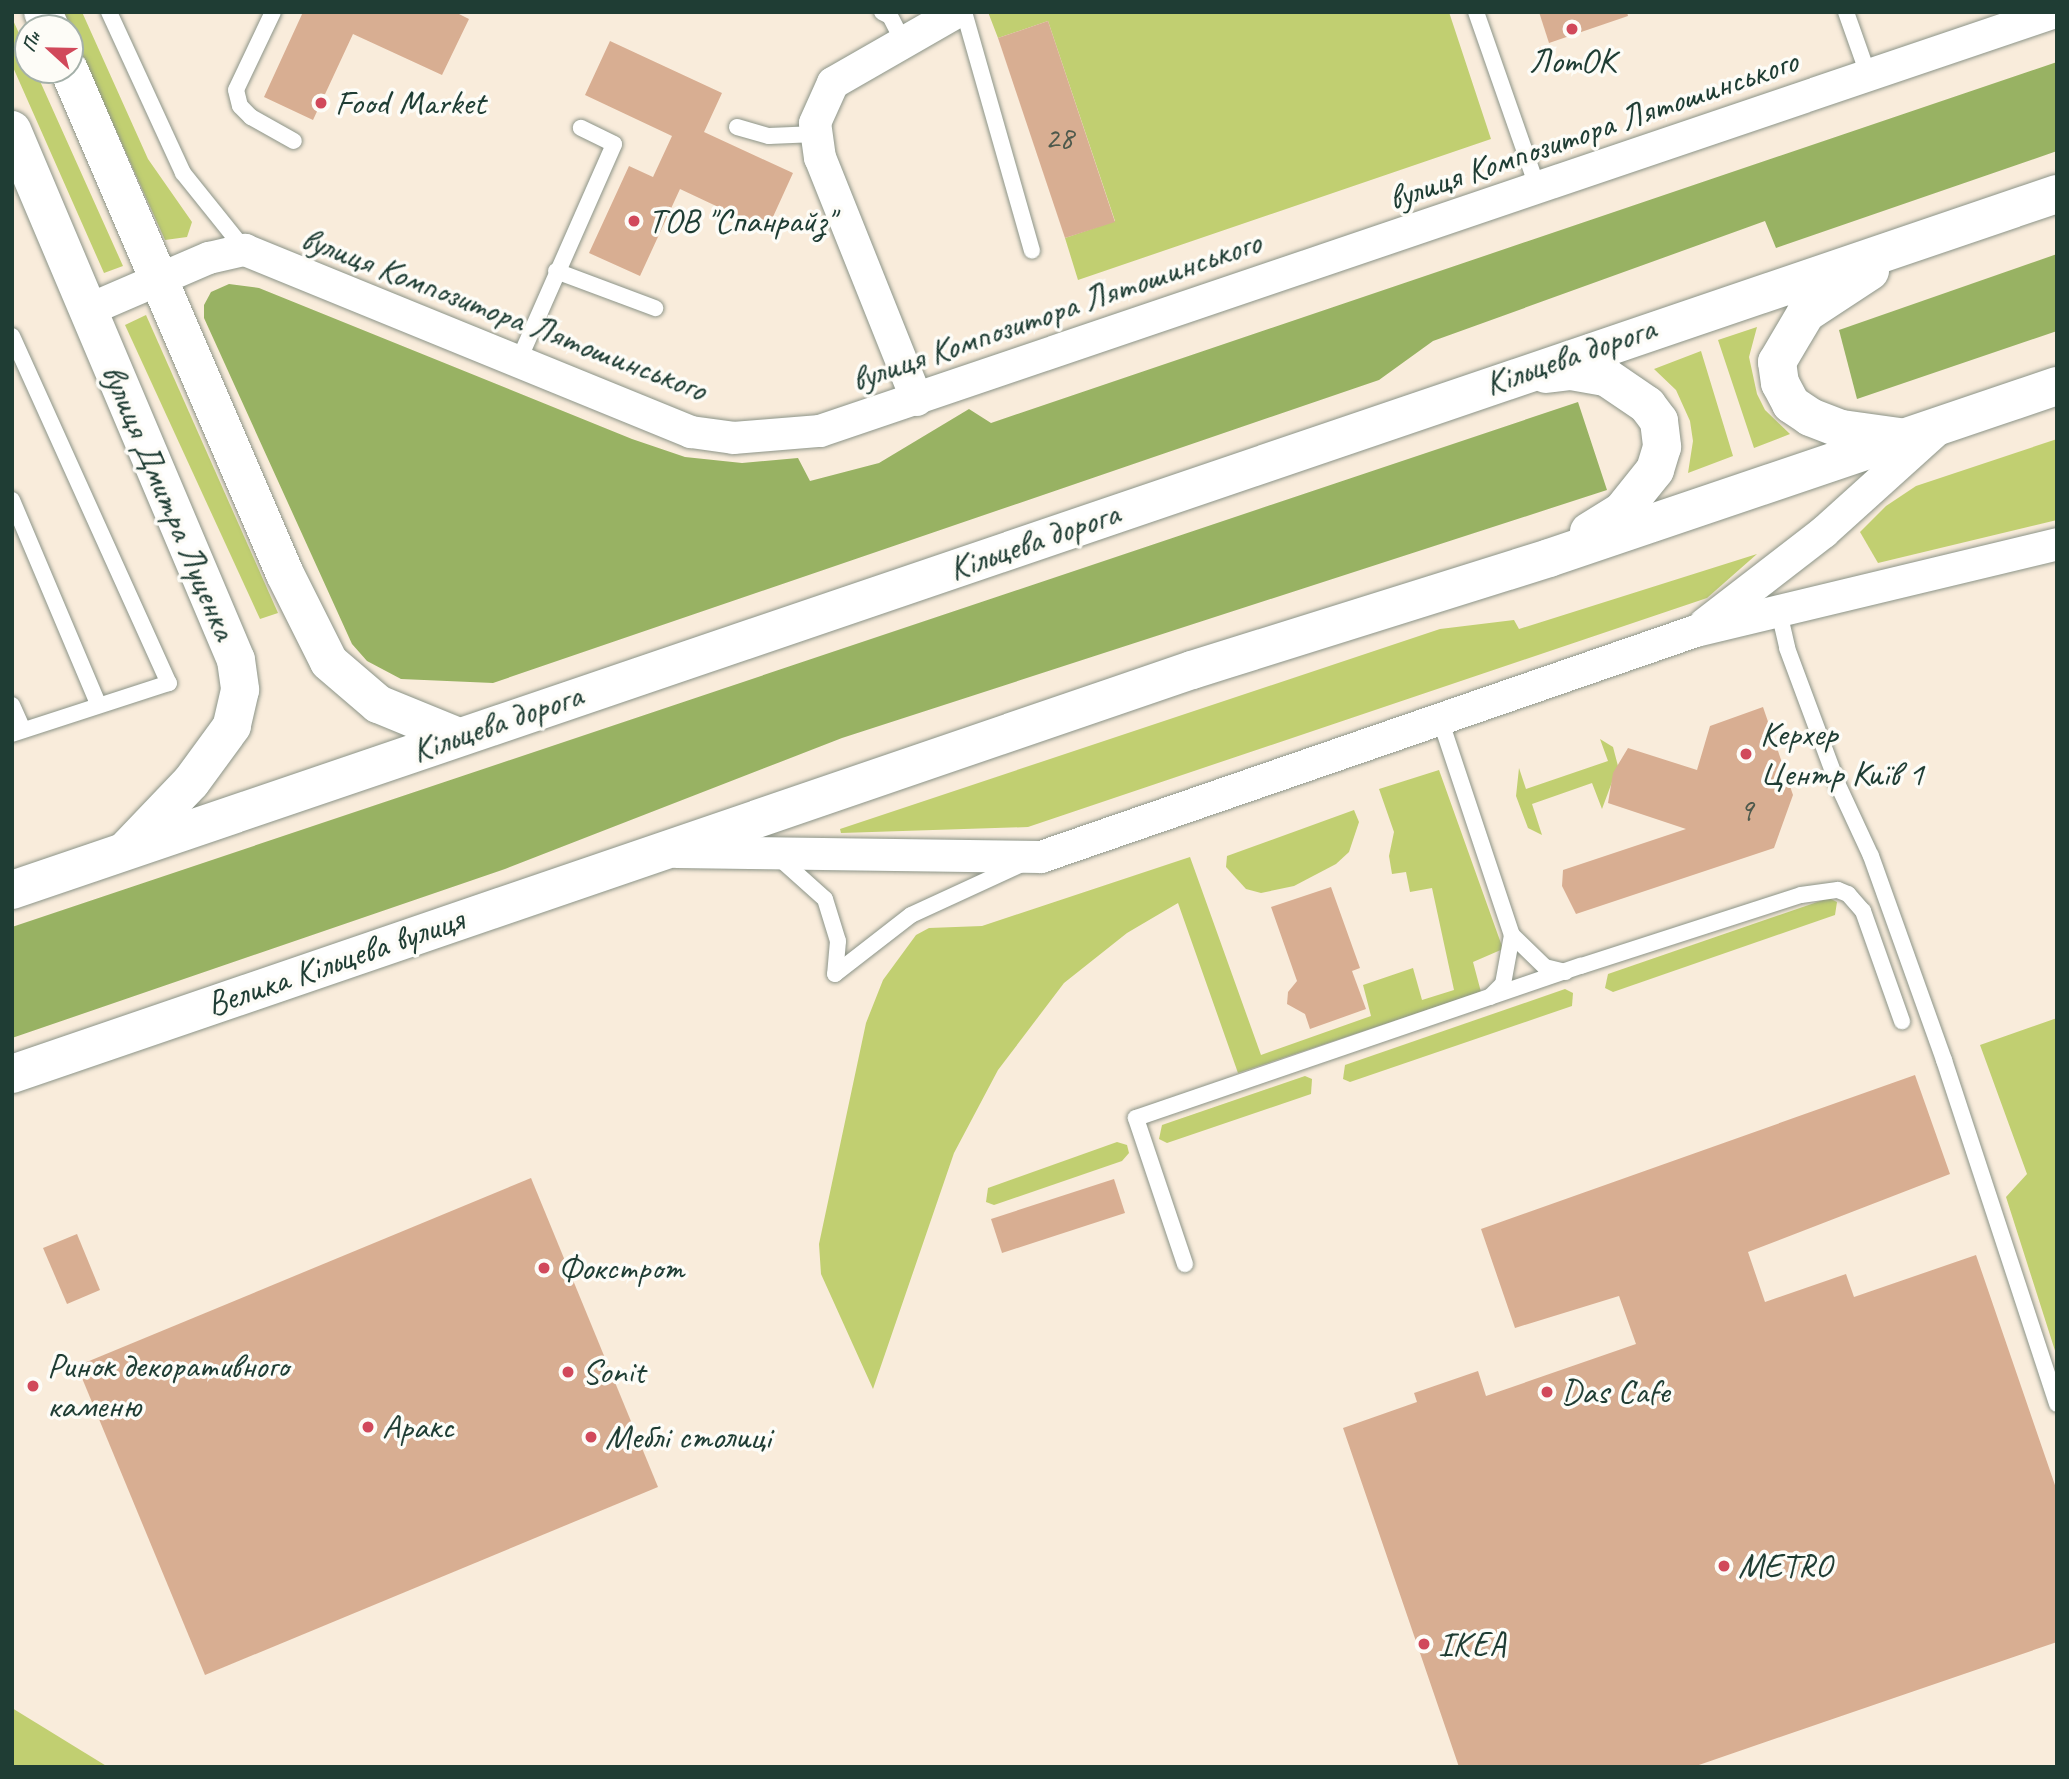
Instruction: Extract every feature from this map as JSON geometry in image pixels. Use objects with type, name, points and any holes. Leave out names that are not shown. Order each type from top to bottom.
[{"type":"main road","points":[[75,84],[162,279],[285,574],[329,662],[378,704],[456,736]]},
{"type":"main road","name":"вулиця Дмитра Луценка","points":[[12,131],[236,660],[240,690],[232,726],[214,755],[125,851]]},
{"type":"main road","name":"Кільцева дорога","points":[[12,890],[1506,378],[2057,194]]},
{"type":"main road","points":[[1906,438],[1842,429],[1810,417],[1791,404],[1780,383],[1777,362],[1806,313],[1913,244]]},
{"type":"main road","points":[[1506,378],[1571,371],[1606,377],[1647,405],[1659,421],[1662,447],[1655,470],[1641,490],[1622,511],[1549,558]]},
{"type":"main road","points":[[658,853],[1192,670],[1549,558],[2057,386]]},
{"type":"main road","name":"Велика Кільцева вулиця","points":[[12,1074],[658,853]]},
{"type":"street","points":[[917,400],[820,158],[815,123],[834,83],[905,45],[957,12]]},
{"type":"street","name":"вулиця Композитора Лятошинського","points":[[245,250],[653,419],[691,432],[734,438],[820,431],[2055,12]]},
{"type":"street","points":[[88,310],[209,258],[245,250]]},
{"type":"street","points":[[1696,631],[1824,533],[1943,425]]},
{"type":"street","points":[[658,853],[1041,856],[1696,631],[2057,544]]},
{"type":"lane","points":[[108,12],[183,173],[245,250]]},
{"type":"lane","points":[[274,12],[236,90],[240,106],[251,117],[294,141]]},
{"type":"lane","points":[[882,12],[890,16],[905,45]]},
{"type":"lane","points":[[964,12],[1032,251]]},
{"type":"lane","points":[[1475,12],[1538,189]]},
{"type":"lane","points":[[1846,12],[1868,77]]},
{"type":"lane","points":[[737,127],[769,136],[816,134]]},
{"type":"lane","points":[[518,362],[555,271],[614,144],[581,128]]},
{"type":"lane","points":[[555,271],[655,308]]},
{"type":"lane","points":[[12,336],[169,683],[18,732],[12,705]]},
{"type":"lane","points":[[12,500],[98,704]]},
{"type":"lane","points":[[1779,612],[1791,660],[1838,785],[1871,856],[1944,1059],[2057,1404]]},
{"type":"lane","points":[[1440,719],[1512,934],[1545,967],[1565,972]]},
{"type":"lane","points":[[770,852],[798,871],[825,899],[838,941],[835,974],[911,915],[1041,856]]},
{"type":"lane","points":[[1185,1264],[1136,1118],[1565,972],[1801,895],[1838,890],[1848,894],[1863,911],[1902,1021]]},
{"type":"lane","points":[[1488,999],[1503,984],[1512,934]]},
{"type":"green space","points":[[63,12],[83,14],[64,14]]},
{"type":"green space","points":[[988,12],[1449,12],[1491,139],[1078,280],[1065,238],[1115,221],[1048,21],[998,38]]},
{"type":"green space","points":[[84,16],[148,159],[192,222],[187,237],[165,240],[84,59]]},
{"type":"green space","points":[[12,18],[14,70],[12,65]]},
{"type":"green space","points":[[2057,62],[2057,151],[1776,248],[1765,221],[1433,341],[1379,380],[493,683],[401,679],[367,661],[352,644],[204,318],[204,305],[211,292],[229,284],[259,288],[632,439],[685,457],[742,463],[798,458],[810,481],[879,463],[969,409],[991,423]]},
{"type":"green space","points":[[20,84],[41,84],[123,266],[104,273]]},
{"type":"green space","points":[[2057,254],[2057,331],[1857,399],[1839,330]]},
{"type":"green space","points":[[146,315],[278,613],[260,619],[125,325]]},
{"type":"green space","points":[[1757,327],[1749,357],[1757,394],[1765,410],[1790,434],[1754,448],[1718,340]]},
{"type":"green space","points":[[1701,351],[1733,456],[1688,473],[1693,441],[1690,421],[1676,390],[1654,369]]},
{"type":"green space","points":[[1578,402],[1607,490],[842,738],[505,869],[12,1038],[12,927]]},
{"type":"green space","points":[[2057,439],[2057,520],[1878,563],[1860,532],[1886,506],[1916,486]]},
{"type":"green space","points":[[1757,554],[1707,598],[1028,827],[841,833],[840,829],[1440,629],[1514,620],[1519,629]]},
{"type":"green space","points":[[1600,739],[1613,747],[1618,766],[1602,809],[1592,783],[1532,804],[1542,835],[1528,828],[1516,796],[1519,768],[1526,789],[1608,761]]},
{"type":"green space","points":[[1439,770],[1503,949],[1473,962],[1481,992],[1238,1073],[1178,903],[1127,933],[1064,983],[998,1070],[954,1153],[873,1389],[821,1274],[819,1244],[866,1023],[883,980],[916,935],[929,928],[982,926],[1190,857],[1261,1055],[1371,1016],[1363,985],[1413,968],[1422,1000],[1454,990],[1432,888],[1410,892],[1406,872],[1392,874],[1389,856],[1394,832],[1379,789]]},
{"type":"green space","points":[[1354,810],[1359,822],[1349,852],[1336,864],[1294,886],[1261,893],[1246,889],[1226,867],[1227,856]]},
{"type":"green space","points":[[1829,898],[1837,902],[1835,915],[1613,992],[1605,988],[1608,974]]},
{"type":"green space","points":[[1565,989],[1573,993],[1572,1006],[1350,1082],[1343,1079],[1345,1065]]},
{"type":"green space","points":[[2057,1018],[2057,1357],[2006,1197],[2027,1174],[1980,1045]]},
{"type":"green space","points":[[1305,1076],[1312,1079],[1311,1094],[1167,1143],[1159,1139],[1162,1125]]},
{"type":"green space","points":[[1117,1142],[1127,1145],[1129,1153],[1122,1161],[994,1205],[986,1202],[988,1188]]},
{"type":"green space","points":[[12,1708],[108,1767],[12,1767]]},
{"type":"building","points":[[303,12],[455,12],[469,19],[442,75],[353,34],[313,120],[264,97]]},
{"type":"building","points":[[1539,12],[1627,12],[1628,16],[1549,43]]},
{"type":"building","points":[[1048,21],[1115,222],[1065,238],[998,38]]},
{"type":"building","points":[[610,41],[722,93],[704,132],[793,173],[767,230],[680,189],[640,276],[589,253],[629,166],[653,177],[672,136],[585,95]]},
{"type":"building","points":[[1763,707],[1793,795],[1774,848],[1576,914],[1562,886],[1563,870],[1686,829],[1608,803],[1613,773],[1628,748],[1697,770],[1710,726]]},
{"type":"building","points":[[1331,887],[1360,968],[1352,971],[1366,1009],[1310,1029],[1305,1014],[1287,1004],[1288,992],[1297,981],[1271,907]]},
{"type":"building","name":"METRO","points":[[1915,1075],[1950,1174],[1748,1252],[1765,1302],[1846,1274],[1854,1297],[1976,1255],[2057,1491],[2057,1642],[1693,1767],[1459,1767],[1343,1428],[1417,1402],[1414,1393],[1478,1371],[1486,1396],[1636,1344],[1619,1296],[1515,1328],[1481,1229]]},
{"type":"building","name":"Аракс","points":[[531,1178],[658,1487],[205,1675],[77,1366]]},
{"type":"building","points":[[1114,1179],[1125,1213],[1002,1253],[991,1219]]},
{"type":"building","points":[[77,1234],[100,1290],[67,1304],[43,1248]]},
{"type":"place","name":"ЛотОК","points":[[1572,29]]},
{"type":"place","name":"Food Market","points":[[321,103]]},
{"type":"place","name":"ТОВ \"Спанрайз\"","points":[[634,221]]},
{"type":"place","name":"Керхер Центр Київ 1","points":[[1746,754]]},
{"type":"place","name":"Фокстрот","points":[[544,1268]]},
{"type":"place","name":"Sonit","points":[[568,1372]]},
{"type":"place","name":"Ринок декоративного каменю","points":[[33,1386]]},
{"type":"place","name":"Das Cafe","points":[[1547,1392]]},
{"type":"place","name":"Аракс","points":[[368,1427]]},
{"type":"place","name":"Меблі столиці","points":[[591,1437]]},
{"type":"place","name":"METRO","points":[[1724,1566]]},
{"type":"place","name":"IKEA","points":[[1424,1644]]}]
